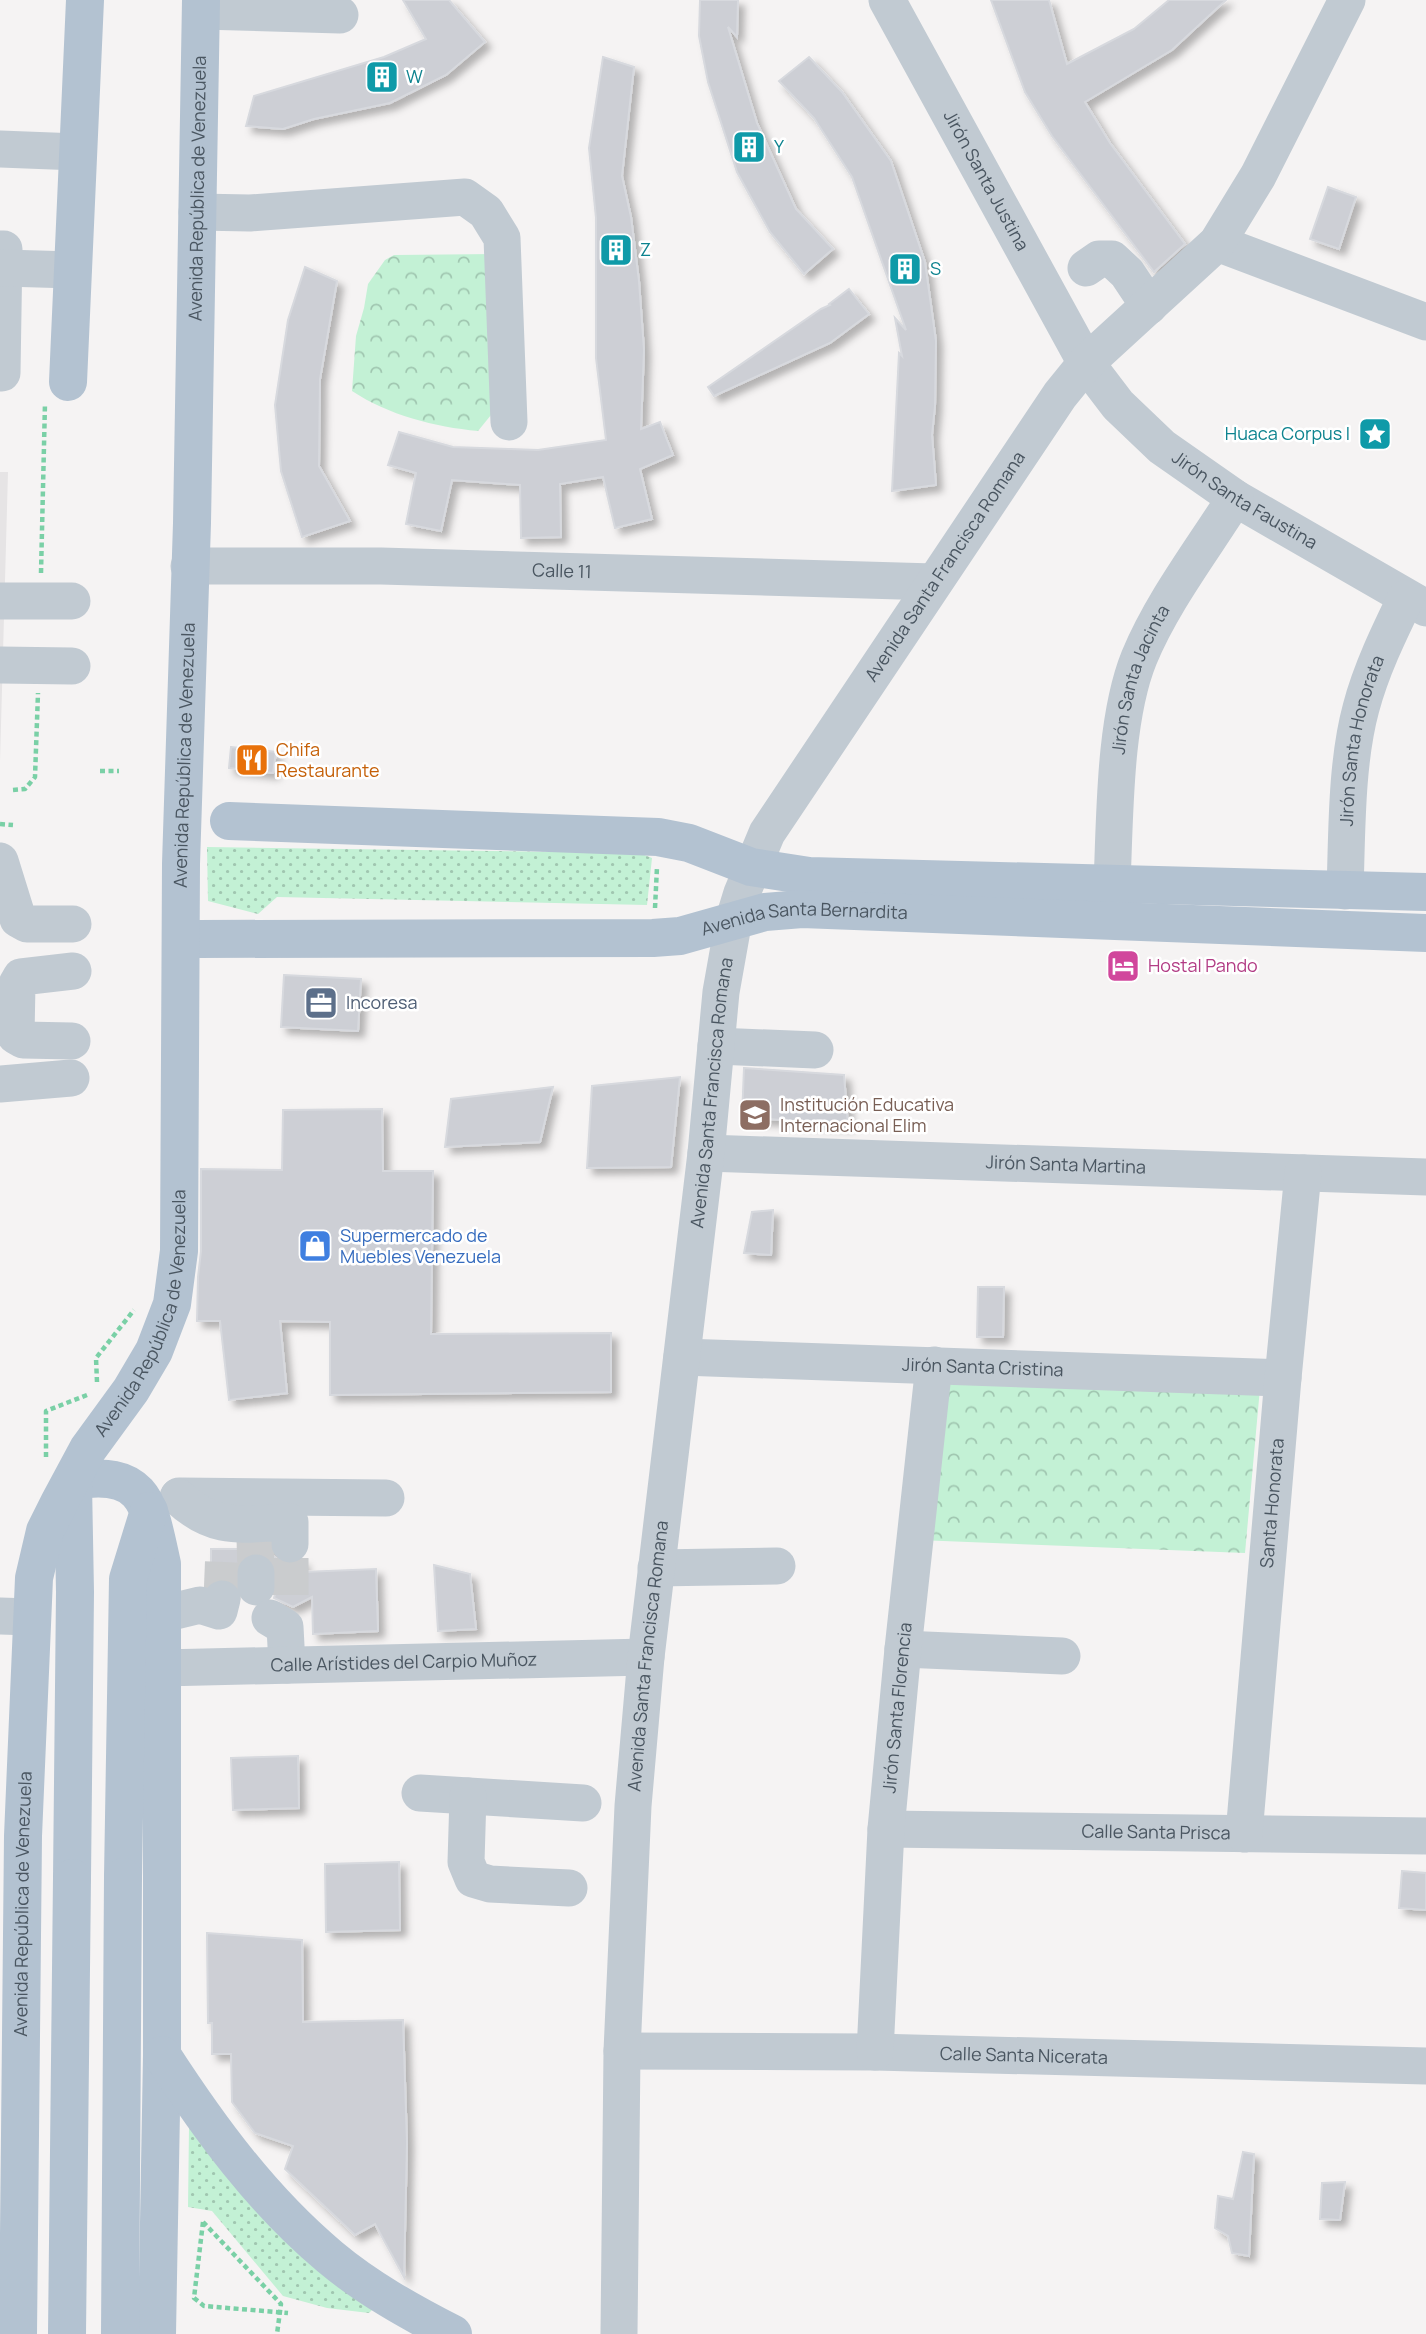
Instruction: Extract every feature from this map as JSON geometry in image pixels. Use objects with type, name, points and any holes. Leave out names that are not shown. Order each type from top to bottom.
[{"type":"main road","points":[[57,388],[72,270],[85,0]]},
{"type":"main road","name":"Avenida República de Venezuela","points":[[18,2334],[11,1980],[16,1617],[34,1578],[59,1473],[88,1449],[144,1369],[172,1304],[179,1251],[181,852],[190,566],[201,6]]},
{"type":"main road","name":"Avenida Santa Bernardita","points":[[229,821],[658,837],[689,843],[751,867],[809,876],[1426,892]]},
{"type":"main road","name":"Avenida Santa Bernardita","points":[[182,937],[653,938],[680,936],[765,912],[802,909],[1426,933]]},
{"type":"main road","points":[[59,1473],[124,1483],[164,1503]]},
{"type":"main road","name":"Avenida República de Venezuela","points":[[59,1473],[75,1592],[67,2334]]},
{"type":"main road","points":[[157,2334],[162,2055],[164,1503]]},
{"type":"main road","points":[[120,2334],[128,1579],[164,1503]]},
{"type":"main road","points":[[162,2055],[198,2110],[248,2176],[330,2257],[394,2302],[453,2334]]},
{"type":"street","name":"Jirón Santa Justina","points":[[887,0],[1086,363]]},
{"type":"street","name":"Avenida Santa Francisca Romana","points":[[619,2334],[622,2052],[633,1806],[646,1657],[706,1153],[721,992],[734,919],[751,867],[767,833],[1060,395],[1086,363],[1217,243],[1258,176],[1347,0]]},
{"type":"street","points":[[201,6],[340,15]]},
{"type":"street","points":[[0,149],[78,152]]},
{"type":"street","points":[[197,212],[250,213],[465,197],[486,212],[502,238],[509,422]]},
{"type":"street","points":[[1217,243],[1426,322]]},
{"type":"street","points":[[0,373],[2,258],[72,270]]},
{"type":"street","points":[[1086,268],[1099,259],[1112,259],[1126,273],[1149,306]]},
{"type":"street","name":"Jirón Santa Faustina","points":[[1086,363],[1118,405],[1162,447],[1236,498],[1416,603]]},
{"type":"street","name":"Jirón Santa Jacinta","points":[[1112,884],[1124,708],[1139,659],[1159,619],[1236,498]]},
{"type":"street","name":"Calle 11","points":[[190,566],[382,566],[934,582]]},
{"type":"street","points":[[0,601],[56,601]]},
{"type":"street","name":"Jirón Santa Honorata","points":[[1345,891],[1353,746],[1361,707],[1377,663],[1416,603]]},
{"type":"street","points":[[0,665],[55,666]]},
{"type":"street","points":[[0,862],[18,919],[27,924],[73,924]]},
{"type":"street","points":[[72,1041],[23,1040],[16,1036],[17,984],[21,977],[73,971]]},
{"type":"street","points":[[716,1046],[815,1050]]},
{"type":"street","points":[[0,1084],[71,1078]]},
{"type":"street","name":"Jirón Santa Martina","points":[[706,1153],[1426,1177]]},
{"type":"street","name":"Santa Honorata","points":[[1244,1834],[1303,1173]]},
{"type":"street","name":"Jirón Santa Cristina","points":[[682,1357],[1283,1378]]},
{"type":"street","name":"Jirón Santa Florencia","points":[[875,2052],[886,1829],[902,1648],[934,1365]]},
{"type":"street","points":[[164,1503],[386,1498]]},
{"type":"street","points":[[164,1503],[189,1508],[252,1580],[287,1665]]},
{"type":"street","points":[[656,1568],[777,1566]]},
{"type":"street","points":[[163,1614],[200,1605],[252,1580]]},
{"type":"street","points":[[205,1667],[252,1580]]},
{"type":"street","points":[[902,1648],[1062,1656]]},
{"type":"street","name":"Calle Arístides del Carpio Muñoz","points":[[162,1668],[646,1657]]},
{"type":"street","points":[[420,1793],[583,1803]]},
{"type":"street","points":[[468,1796],[466,1862],[472,1879],[490,1884],[569,1888]]},
{"type":"street","name":"Calle Santa Prisca","points":[[886,1829],[1426,1836]]},
{"type":"street","name":"Calle Santa Nicerata","points":[[622,2052],[875,2052],[1426,2066]]},
{"type":"path","points":[[56,601],[57,388]]},
{"type":"path","points":[[13,790],[25,789],[35,777],[55,666]]},
{"type":"path","points":[[100,771],[119,771]]},
{"type":"path","points":[[0,824],[13,825]]},
{"type":"path","points":[[655,916],[657,858]]},
{"type":"path","points":[[59,1473],[46,1411],[97,1391],[96,1358],[138,1304]]},
{"type":"path","points":[[277,2334],[281,2304],[203,2222],[194,2298],[196,2302],[204,2305],[289,2313]]},
{"type":"shaded area","points":[[0,472],[8,472],[0,762]]},
{"type":"green space","points":[[496,254],[491,415],[478,431],[445,426],[396,413],[352,391],[356,336],[368,284],[385,260],[394,255]]},
{"type":"green space","points":[[207,847],[639,853],[652,858],[647,905],[277,897],[258,914],[208,901]]},
{"type":"green space","points":[[940,1378],[1260,1388],[1245,1553],[918,1540]]},
{"type":"green space","points":[[189,2127],[373,2309],[369,2313],[327,2308],[283,2296],[212,2211],[188,2207]]},
{"type":"building","name":"W","points":[[403,0],[449,0],[485,42],[446,75],[390,103],[314,119],[283,129],[246,126],[254,96],[384,57],[426,39]]},
{"type":"building","name":"Y","points":[[700,0],[738,0],[737,37],[728,27],[757,123],[796,209],[833,249],[804,274],[770,232],[737,172],[708,82],[699,36]]},
{"type":"building","points":[[991,0],[1049,0],[1067,64],[1134,29],[1169,0],[1226,0],[1172,50],[1085,102],[1110,143],[1185,244],[1154,272],[1052,136],[1025,92]]},
{"type":"building","points":[[603,57],[634,67],[622,176],[631,217],[639,281],[644,350],[641,429],[660,422],[673,455],[640,469],[652,519],[615,528],[603,477],[560,484],[561,537],[521,538],[520,485],[452,480],[441,531],[406,524],[416,473],[388,465],[399,432],[453,447],[538,450],[606,440],[596,358],[596,218],[589,148]]},
{"type":"building","name":"S","points":[[809,57],[842,92],[891,161],[925,262],[936,341],[932,435],[936,485],[892,491],[899,353],[902,356],[895,318],[906,330],[852,177],[814,118],[779,81]]},
{"type":"building","points":[[1328,187],[1356,197],[1339,249],[1310,239]]},
{"type":"building","points":[[305,267],[337,281],[320,379],[319,466],[350,521],[302,537],[281,471],[275,405],[288,320]]},
{"type":"building","points":[[849,289],[869,314],[830,343],[714,396],[708,387],[830,305]]},
{"type":"building","name":"Chifa Restaurante","points":[[231,747],[276,752],[273,773],[229,768]]},
{"type":"building","name":"Incoresa","points":[[284,975],[361,979],[358,1031],[281,1027]]},
{"type":"building","points":[[744,1068],[844,1075],[848,1125],[742,1117]]},
{"type":"building","points":[[680,1077],[671,1167],[587,1168],[592,1086]]},
{"type":"building","points":[[553,1087],[540,1142],[445,1147],[451,1099]]},
{"type":"building","points":[[382,1109],[383,1171],[433,1171],[431,1334],[611,1333],[611,1392],[330,1395],[330,1322],[280,1321],[287,1393],[229,1400],[220,1321],[197,1321],[201,1251],[201,1169],[282,1170],[283,1110]]},
{"type":"building","points":[[773,1210],[771,1255],[744,1253],[752,1212]]},
{"type":"building","points":[[978,1287],[1004,1287],[1003,1337],[977,1337]]},
{"type":"building","points":[[269,1544],[272,1555],[280,1562],[291,1565],[303,1560],[303,1572],[376,1569],[378,1631],[313,1634],[312,1597],[293,1607],[274,1598],[277,1572],[274,1562],[266,1555],[255,1552],[245,1555],[238,1563],[235,1583],[226,1579],[211,1582],[211,1549],[245,1549],[245,1545]]},
{"type":"building","points":[[434,1565],[470,1574],[476,1629],[438,1631]]},
{"type":"building","points":[[298,1756],[299,1808],[233,1810],[231,1758]]},
{"type":"building","points":[[399,1862],[400,1930],[326,1932],[325,1864]]},
{"type":"building","points":[[1402,1871],[1426,1873],[1426,1910],[1399,1908]]},
{"type":"building","points":[[207,1933],[302,1940],[303,2022],[403,2020],[407,2143],[404,2277],[375,2224],[355,2235],[285,2169],[293,2146],[255,2133],[232,2102],[231,2054],[212,2054],[212,2023],[208,2023]]},
{"type":"building","points":[[1243,2152],[1254,2154],[1249,2256],[1232,2253],[1228,2236],[1215,2228],[1218,2196],[1233,2199]]},
{"type":"building","points":[[1345,2182],[1340,2220],[1320,2219],[1322,2183]]},
{"type":"tunnel","points":[[255,1538],[256,1573]]},
{"type":"tunnel","points":[[290,1544],[290,1595]]},
{"type":"tunnel","points":[[222,1599],[224,1549]]},
{"type":"place","name":"W","points":[[382,77]]},
{"type":"place","name":"Y","points":[[749,147]]},
{"type":"place","name":"Z","points":[[616,250]]},
{"type":"place","name":"S","points":[[905,269]]},
{"type":"place","name":"Huaca Corpus I","points":[[1375,434]]},
{"type":"place","name":"Chifa Restaurante","points":[[252,760]]},
{"type":"place","name":"Hostal Pando","points":[[1123,966]]},
{"type":"place","name":"Incoresa","points":[[321,1003]]},
{"type":"place","name":"Institución Educativa Internacional Elim","points":[[755,1115]]},
{"type":"place","name":"Supermercado de Muebles Venezuela","points":[[315,1246]]}]
